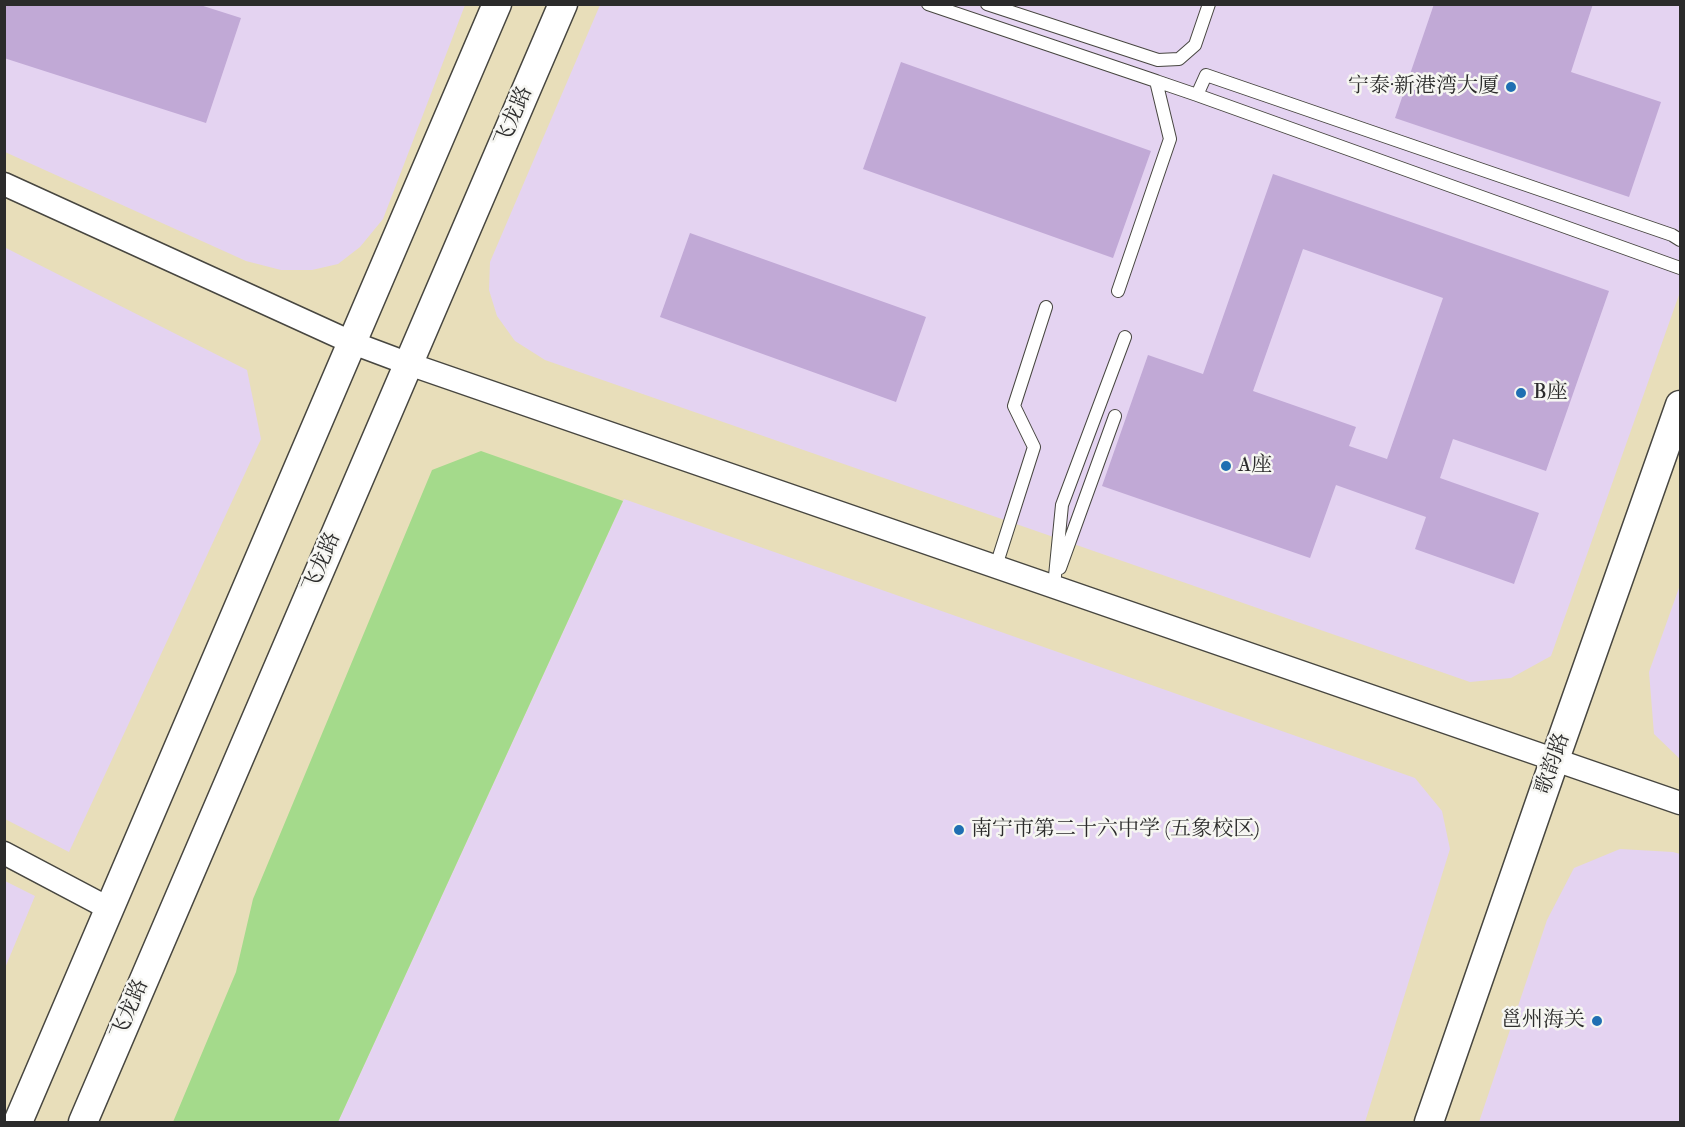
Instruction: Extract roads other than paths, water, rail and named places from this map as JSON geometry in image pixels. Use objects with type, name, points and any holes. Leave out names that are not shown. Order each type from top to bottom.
[{"type":"street","points":[[18,1122],[497,4]]},
{"type":"street","name":"飞龙路","points":[[84,1122],[563,4]]},
{"type":"street","points":[[4,184],[352,343],[1680,803]]},
{"type":"street","name":"歌韵路","points":[[1429,1122],[1680,405]]},
{"type":"street","points":[[4,853],[110,909]]},
{"type":"lane","points":[[928,4],[1197,94],[1680,268]]},
{"type":"lane","points":[[987,4],[1158,60],[1179,58],[1195,45],[1209,4]]},
{"type":"lane","points":[[1197,94],[1206,75],[1672,235],[1680,240]]},
{"type":"lane","points":[[1118,291],[1170,139],[1156,81]]},
{"type":"lane","points":[[996,566],[1034,447],[1014,406],[1046,307]]},
{"type":"lane","points":[[1054,586],[1062,505],[1125,337]]},
{"type":"lane","points":[[1054,586],[1114,416]]},
{"type":"place","name":"宁泰·新港湾大厦","points":[[1511,87]]},
{"type":"place","name":"B座","points":[[1521,393]]},
{"type":"place","name":"A座","points":[[1226,466]]},
{"type":"place","name":"南宁市第二十六中学 (五象校区)","points":[[959,830]]},
{"type":"place","name":"邕州海关","points":[[1597,1021]]}]
